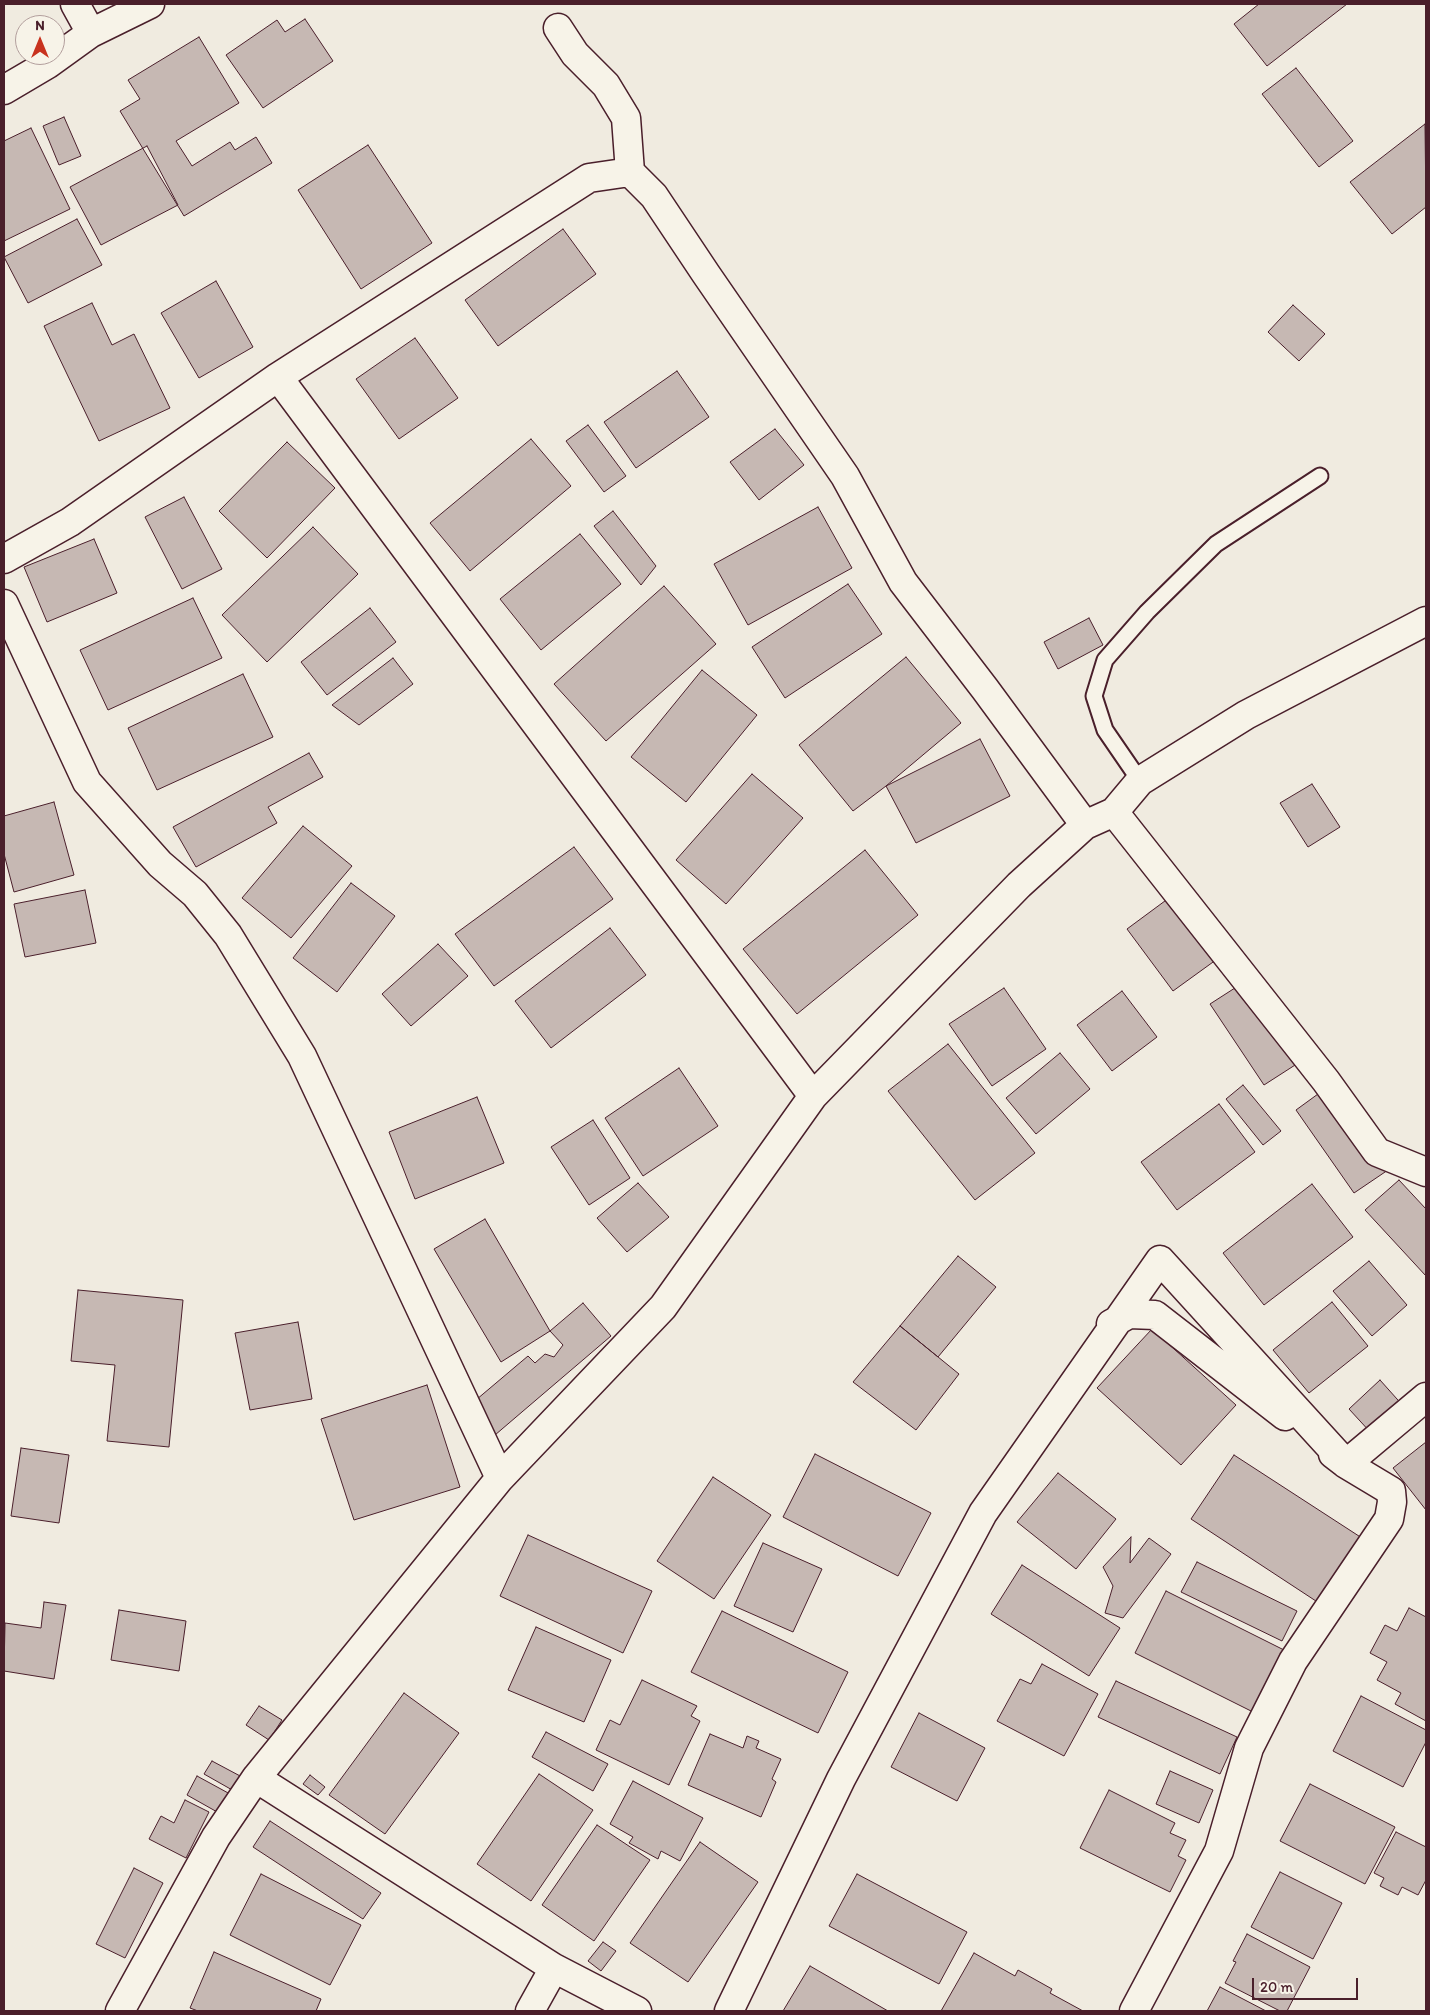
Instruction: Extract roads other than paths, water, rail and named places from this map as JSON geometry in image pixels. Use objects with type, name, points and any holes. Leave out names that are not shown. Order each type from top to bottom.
[{"type":"street","points":[[75,4],[91,33]]},
{"type":"street","points":[[4,90],[48,64],[91,33],[150,4]]},
{"type":"street","points":[[558,28],[576,54],[606,85],[626,118],[630,172],[654,196],[845,476],[903,582],[1086,825]]},
{"type":"street","points":[[4,559],[70,522],[278,378],[589,178],[630,172]]},
{"type":"street","points":[[278,378],[813,1096]]},
{"type":"street","points":[[4,604],[87,782],[160,864],[195,894],[228,935],[302,1056],[500,1478]]},
{"type":"street","points":[[120,2011],[216,1837],[256,1778],[500,1478],[663,1307],[813,1096],[1019,884],[1086,825],[1114,812],[1140,781],[1246,715],[1426,621]]},
{"type":"street","points":[[1114,812],[1326,1080],[1377,1152],[1426,1172]]},
{"type":"street","points":[[728,2011],[841,1780],[983,1513],[1160,1260],[1346,1464]]},
{"type":"street","points":[[728,2011],[912,1609],[1008,1455],[1104,1327],[1129,1314],[1155,1315],[1346,1464],[1390,1491],[1392,1502],[1389,1518],[1293,1661],[1249,1748],[1219,1852],[1134,2011]]},
{"type":"street","points":[[1346,1464],[1426,1397]]},
{"type":"street","points":[[256,1778],[554,1968],[637,2011]]},
{"type":"street","points":[[530,2011],[554,1968]]},
{"type":"lane","points":[[1140,781],[1106,730],[1094,696],[1106,660],[1147,612],[1216,544],[1320,476]]}]
